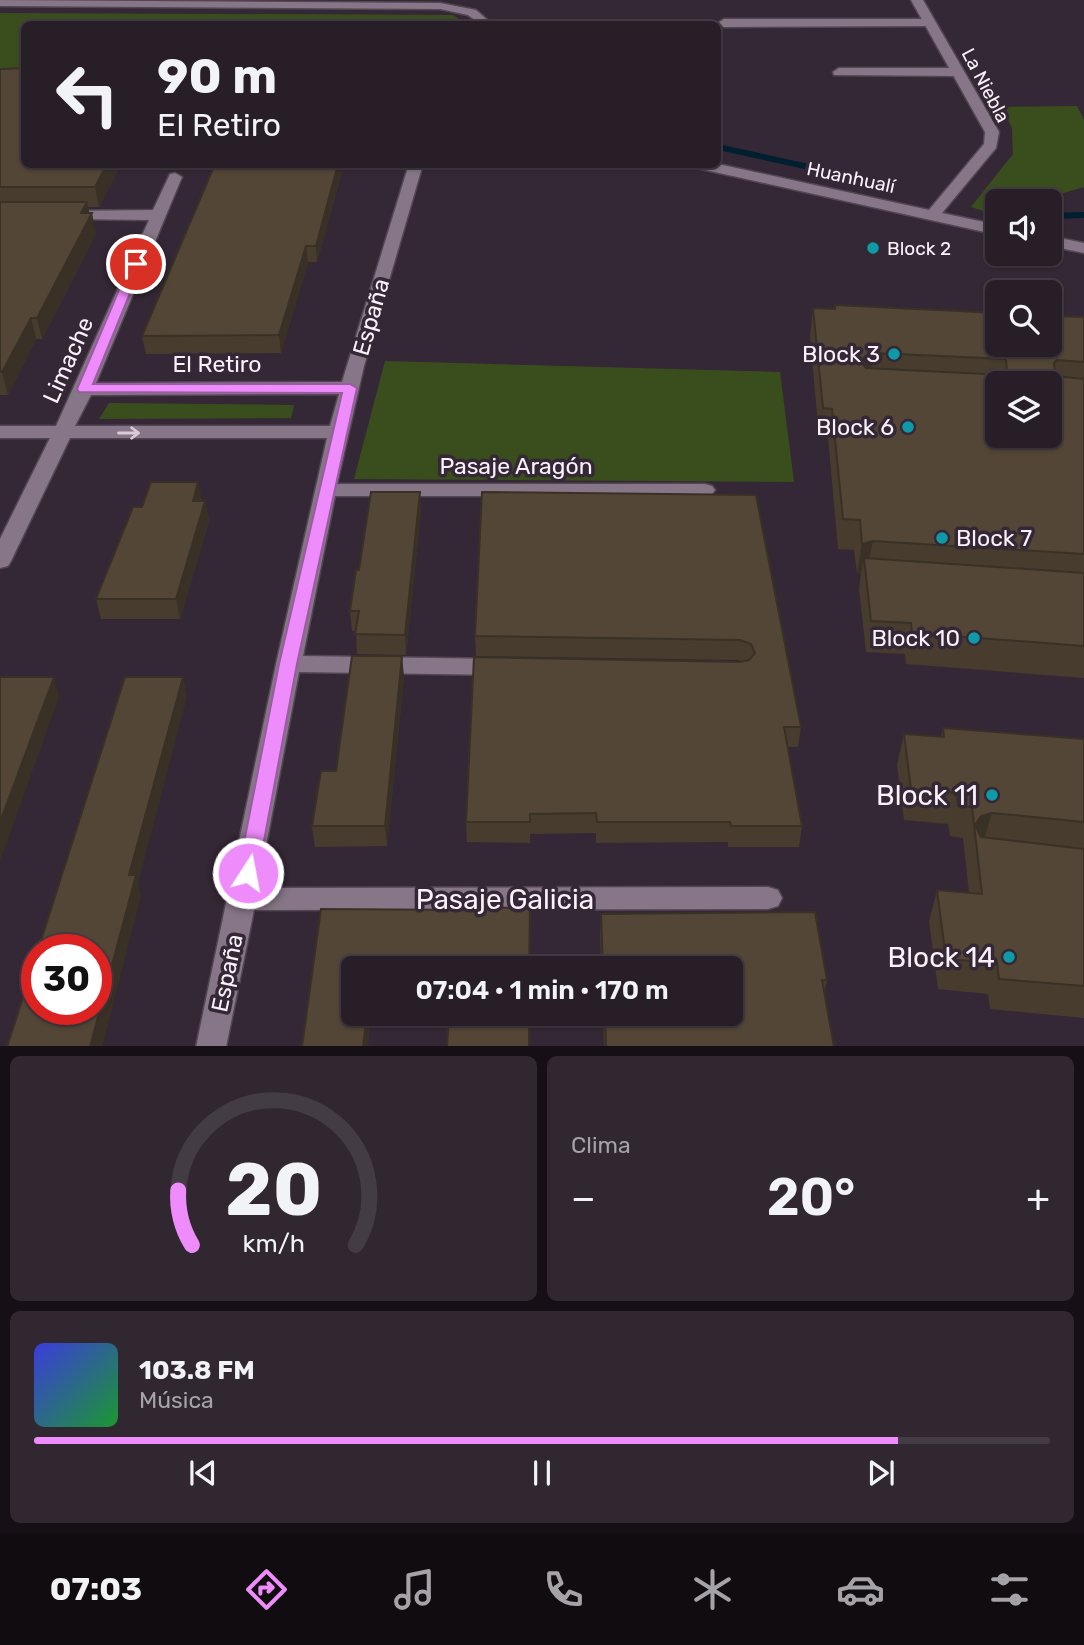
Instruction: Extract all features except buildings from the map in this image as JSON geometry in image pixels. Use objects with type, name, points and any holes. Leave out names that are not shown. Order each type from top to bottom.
[{"type":"street","name":"La Niebla","points":[[917,0],[992,132],[991,145],[932,216]]},
{"type":"street","points":[[0,4],[440,6],[471,12],[484,21]]},
{"type":"street","points":[[724,23],[930,23]]},
{"type":"street","points":[[839,72],[958,72]]},
{"type":"street","name":"España","points":[[211,1046],[243,899],[288,664],[339,432],[415,168]]},
{"type":"street","name":"Huanhualí","points":[[715,168],[985,227]]},
{"type":"street","name":"Limache","points":[[0,561],[84,389],[175,177]]},
{"type":"street","points":[[50,214],[157,215]]},
{"type":"street","points":[[1062,243],[1084,248]]},
{"type":"street","name":"El Retiro","points":[[84,389],[350,388]]},
{"type":"street","points":[[0,432],[339,432]]},
{"type":"street","name":"Pasaje Aragón","points":[[326,491],[705,490]]},
{"type":"street","points":[[288,664],[521,667]]},
{"type":"street","name":"Pasaje Galicia","points":[[243,899],[768,898]]},
{"type":"green space","points":[[0,13],[453,15],[462,21],[21,21],[21,80],[0,81]]},
{"type":"green space","points":[[1077,106],[1084,120],[1084,187],[1062,193],[1062,189],[985,189],[1013,154],[1012,128],[1002,107]]},
{"type":"green space","points":[[985,189],[985,211],[971,207]]},
{"type":"green space","points":[[385,361],[780,372],[794,482],[354,479]]},
{"type":"green space","points":[[109,403],[294,405],[291,418],[99,419]]},
{"type":"waterway","points":[[721,148],[818,169]]},
{"type":"waterway","points":[[1062,216],[1084,215]]},
{"type":"place","name":"Block 2","points":[[873,248]]},
{"type":"place","name":"Block 3","points":[[894,354]]},
{"type":"place","name":"Block 6","points":[[908,427]]},
{"type":"place","name":"Block 7","points":[[942,538]]},
{"type":"place","name":"Block 10","points":[[974,638]]},
{"type":"place","name":"Block 11","points":[[992,795]]},
{"type":"place","name":"Block 14","points":[[1009,957]]},
{"type":"route","points":[[136,264],[84,389],[350,388],[288,664],[248,873]]}]
